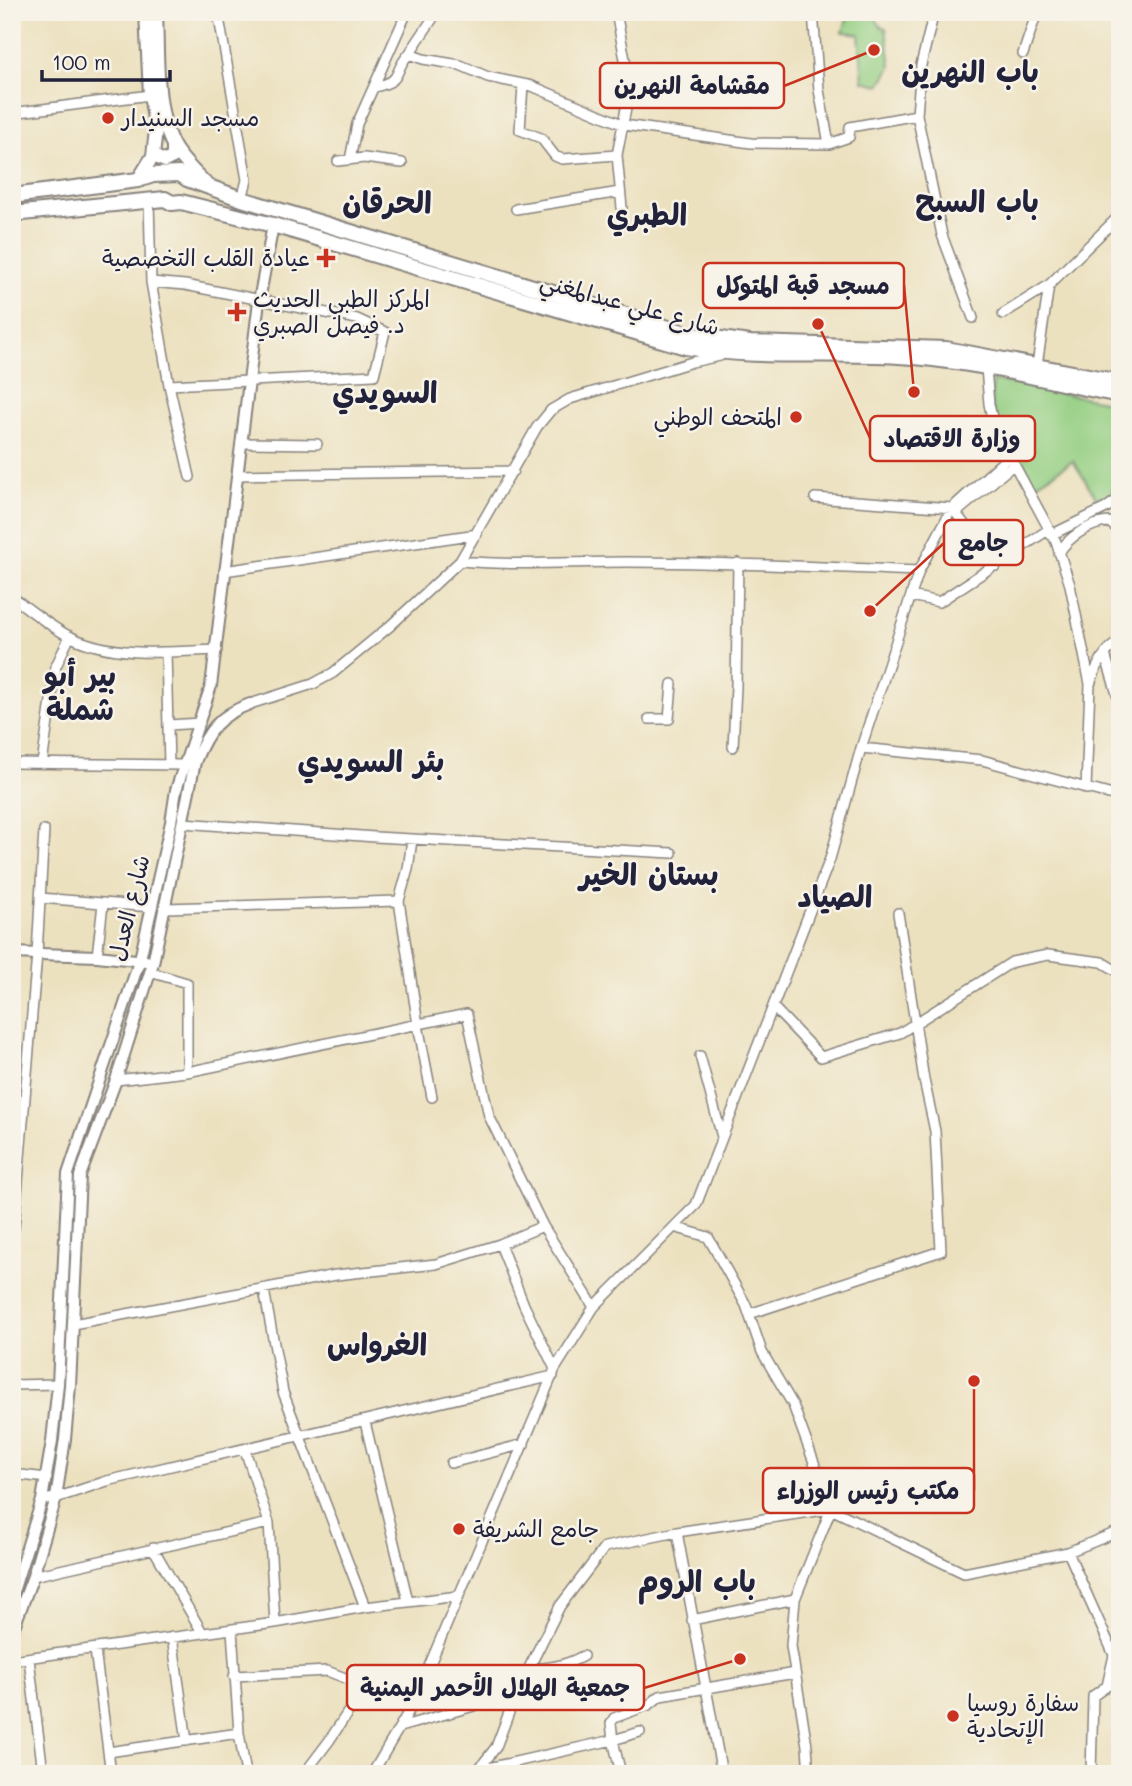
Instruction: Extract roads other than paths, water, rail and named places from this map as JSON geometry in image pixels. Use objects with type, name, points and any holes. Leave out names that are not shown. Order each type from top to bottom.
[{"type":"main road","points":[[138,180],[153,156],[156,130],[150,95],[146,12]]},
{"type":"main road","points":[[156,12],[160,93],[166,126],[180,155],[211,188]]},
{"type":"main road","points":[[153,156],[165,161],[173,157],[173,145]]},
{"type":"main road","points":[[165,199],[160,184],[164,177],[171,173]]},
{"type":"main road","points":[[12,196],[138,180],[171,173],[180,174],[187,179],[190,192],[181,202],[173,203],[165,199],[149,199],[12,214]]},
{"type":"main road","name":"شارع علي عبدالمغني","points":[[187,179],[242,199],[731,354],[899,356],[942,360],[1120,395]]},
{"type":"main road","name":"شارع علي عبدالمغني","points":[[181,202],[689,341],[946,349],[1120,382]]},
{"type":"street","points":[[218,12],[247,180],[242,199]]},
{"type":"street","points":[[350,160],[357,124],[407,12]]},
{"type":"street","points":[[375,87],[396,79],[404,60],[437,12]]},
{"type":"street","points":[[616,12],[627,70],[628,98],[617,155],[622,208]]},
{"type":"street","points":[[813,12],[816,62],[829,144]]},
{"type":"street","points":[[946,12],[934,13],[921,65],[917,115],[942,235],[973,318]]},
{"type":"street","points":[[1023,54],[1037,12]]},
{"type":"street","points":[[410,54],[460,65],[488,77],[532,86],[624,125],[751,144],[829,144],[849,137],[850,127],[917,115]]},
{"type":"street","points":[[523,85],[520,130],[541,138],[550,151],[562,159],[617,155]]},
{"type":"street","points":[[12,113],[150,95]]},
{"type":"street","points":[[338,161],[364,158],[402,163]]},
{"type":"street","points":[[516,209],[620,192]]},
{"type":"street","points":[[149,199],[151,282],[169,385],[190,477]]},
{"type":"street","points":[[1003,314],[1049,285],[1120,215]]},
{"type":"street","name":"شارع العدل","points":[[12,1595],[47,1478],[58,1384],[68,1174],[140,959],[182,765],[200,723],[211,686],[259,301],[273,225]]},
{"type":"street","points":[[151,282],[184,285],[357,319],[385,332],[374,375],[169,385]]},
{"type":"street","points":[[1037,365],[1049,285]]},
{"type":"street","points":[[250,704],[313,684],[333,673],[390,626],[460,561],[541,421],[564,402],[692,362],[731,354]]},
{"type":"street","points":[[986,368],[991,416],[1011,461],[1050,532],[1070,585],[1090,684],[1086,789]]},
{"type":"street","points":[[241,443],[317,444]]},
{"type":"street","points":[[372,1774],[413,1704],[554,1372],[594,1307],[696,1205],[830,859],[861,748],[919,571],[954,510],[1011,461]]},
{"type":"street","points":[[237,475],[513,471]]},
{"type":"street","points":[[815,498],[954,510],[996,566]]},
{"type":"street","points":[[911,596],[939,603],[1050,532],[1106,508],[1120,498]]},
{"type":"street","points":[[1059,554],[1065,543],[1074,535],[1102,523],[1111,523],[1120,531]]},
{"type":"street","points":[[224,571],[477,534]]},
{"type":"street","points":[[460,561],[499,565],[738,563],[919,571]]},
{"type":"street","points":[[733,747],[738,563]]},
{"type":"street","points":[[12,597],[70,636],[94,646],[166,652],[217,650]]},
{"type":"street","points":[[42,764],[56,666],[70,636]]},
{"type":"street","points":[[1090,684],[1105,654],[1112,645],[1120,642]]},
{"type":"street","points":[[166,652],[169,765]]},
{"type":"street","points":[[1105,654],[1120,704]]},
{"type":"street","points":[[649,719],[669,719],[671,684]]},
{"type":"street","name":"شارع العدل","points":[[12,1632],[33,1576],[56,1498],[65,1439],[80,1176],[116,1080],[151,967],[166,908],[192,771],[202,744],[219,720],[250,704]]},
{"type":"street","points":[[169,725],[200,723]]},
{"type":"street","points":[[861,748],[982,760],[1120,797]]},
{"type":"street","points":[[12,763],[182,765]]},
{"type":"street","points":[[183,823],[672,853]]},
{"type":"street","points":[[14,1229],[15,1172],[37,954],[44,831]]},
{"type":"street","points":[[412,839],[408,869],[399,901],[432,1097]]},
{"type":"street","points":[[40,898],[152,907]]},
{"type":"street","points":[[166,908],[399,901]]},
{"type":"street","points":[[97,956],[103,904]]},
{"type":"street","points":[[749,1314],[941,1251],[935,1131],[914,1024],[898,913]]},
{"type":"street","points":[[12,953],[140,959],[151,967],[187,983],[187,1072]]},
{"type":"street","points":[[774,1008],[821,1057],[900,1033],[1012,962],[1048,955],[1102,962],[1120,973]]},
{"type":"street","points":[[116,1080],[187,1072],[467,1014],[489,1116],[543,1226],[594,1307]]},
{"type":"street","points":[[700,1056],[722,1138]]},
{"type":"street","points":[[73,1324],[335,1275],[436,1264],[500,1244],[543,1226]]},
{"type":"street","points":[[674,1227],[708,1237],[749,1314],[762,1352],[793,1405],[831,1509],[795,1599],[791,1646],[809,1774]]},
{"type":"street","points":[[500,1244],[554,1372]]},
{"type":"street","points":[[264,1290],[282,1392],[365,1607]]},
{"type":"street","points":[[42,1500],[107,1481],[365,1422],[554,1372]]},
{"type":"street","points":[[12,1385],[58,1384]]},
{"type":"street","points":[[365,1422],[408,1601]]},
{"type":"street","points":[[451,1463],[524,1444]]},
{"type":"street","points":[[245,1450],[269,1523],[275,1623]]},
{"type":"street","points":[[12,1474],[47,1478]]},
{"type":"street","points":[[475,1773],[496,1747],[516,1694],[560,1606],[605,1547],[677,1532],[831,1509],[964,1573],[1068,1552],[1120,1531]]},
{"type":"street","points":[[33,1576],[269,1523]]},
{"type":"street","points":[[677,1532],[722,1774]]},
{"type":"street","points":[[153,1548],[202,1632]]},
{"type":"street","points":[[1068,1552],[1114,1655],[1107,1686],[1093,1696],[1091,1774]]},
{"type":"street","points":[[12,1660],[275,1623],[365,1607],[459,1596]]},
{"type":"street","points":[[692,1620],[795,1599]]},
{"type":"street","points":[[232,1629],[239,1733],[246,1774]]},
{"type":"street","points":[[172,1637],[187,1741]]},
{"type":"street","points":[[12,1772],[111,1773],[95,1650]]},
{"type":"street","points":[[529,1669],[554,1668],[583,1656]]},
{"type":"street","points":[[29,1658],[43,1772]]},
{"type":"street","points":[[234,1676],[327,1671],[413,1704]]},
{"type":"street","points":[[621,1774],[613,1740],[611,1723],[614,1718],[649,1705],[660,1696],[795,1673]]},
{"type":"street","points":[[523,1681],[570,1689],[611,1687]]},
{"type":"street","points":[[304,1774],[365,1686]]},
{"type":"street","points":[[400,1727],[516,1694]]},
{"type":"street","points":[[461,1774],[475,1773],[640,1732]]},
{"type":"street","points":[[108,1752],[239,1733]]},
{"type":"place","name":"مقشامة النهرين","points":[[874,50]]},
{"type":"place","name":"مسجد السنيدار","points":[[108,118]]},
{"type":"place","name":"عيادة القلب التخصصية","points":[[326,258]]},
{"type":"place","name":"المركز الطبي الحديث د. فيصل الصبري","points":[[237,312]]},
{"type":"place","name":"وزارة الاقتصاد","points":[[818,324]]},
{"type":"place","name":"مسجد قبة المتوكل","points":[[914,392]]},
{"type":"place","name":"المتحف الوطني","points":[[796,417]]},
{"type":"place","name":"جامع","points":[[870,611]]},
{"type":"place","name":"مكتب رئيس الوزراء","points":[[974,1381]]},
{"type":"place","name":"جامع الشريفة","points":[[459,1529]]},
{"type":"place","name":"جمعية الهلال الأحمر اليمنية","points":[[740,1659]]},
{"type":"place","name":"سفارة روسيا الإتحادية","points":[[953,1716]]},
{"type":"district","name":"باب النهرين","points":[[970,72]]},
{"type":"district","name":"باب السبح","points":[[977,202]]},
{"type":"district","name":"الحرقان","points":[[387,203]]},
{"type":"district","name":"الطبري","points":[[647,215]]},
{"type":"district","name":"السويدي","points":[[385,393]]},
{"type":"district","name":"بير أبو شملة","points":[[80,693]]},
{"type":"district","name":"بئر السويدي","points":[[371,762]]},
{"type":"district","name":"بستان الخير","points":[[649,875]]},
{"type":"district","name":"الصياد","points":[[835,897]]},
{"type":"district","name":"الغرواس","points":[[377,1345]]},
{"type":"district","name":"باب الروم","points":[[697,1582]]}]
